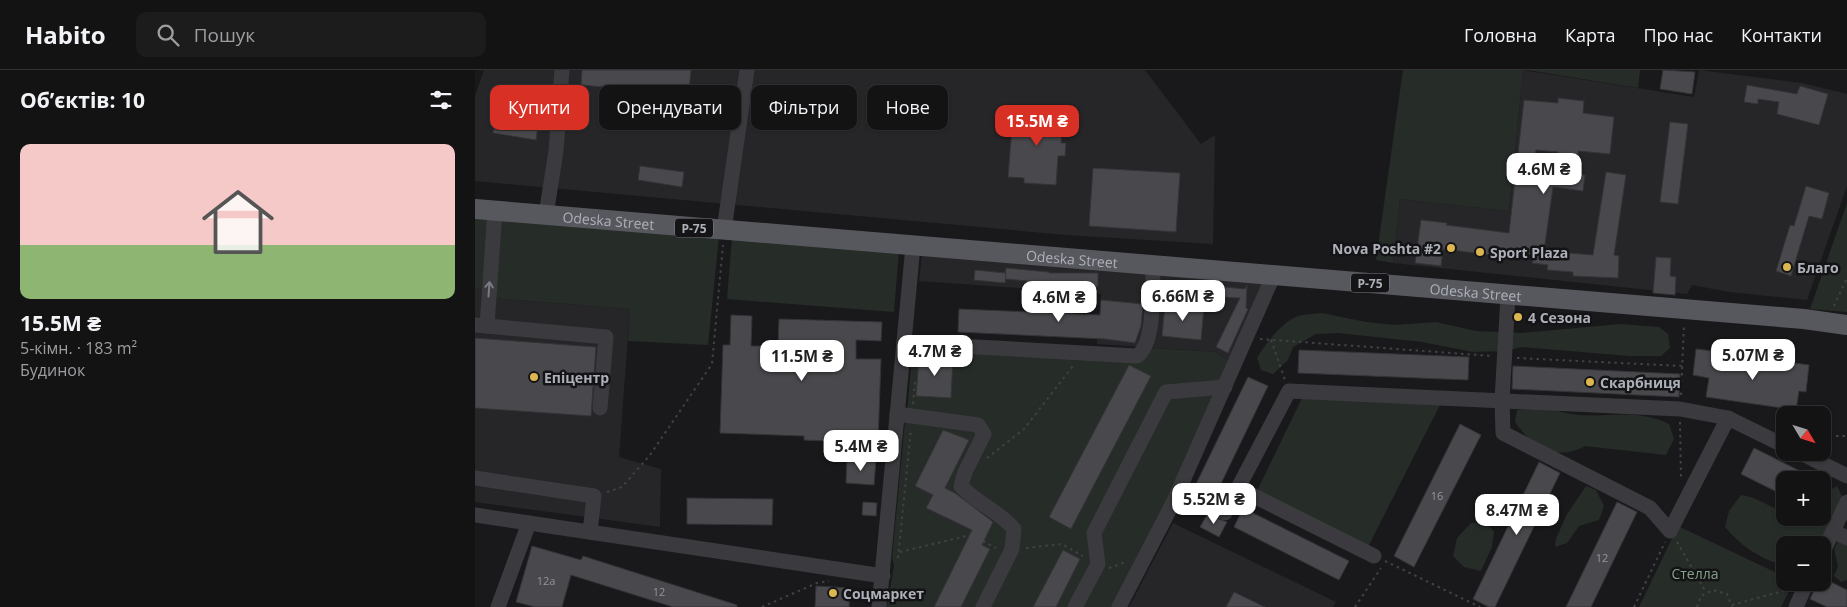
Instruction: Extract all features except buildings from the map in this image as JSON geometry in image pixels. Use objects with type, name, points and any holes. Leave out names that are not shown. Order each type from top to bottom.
[{"type":"main road","name":"Odeska Street","points":[[475,209],[1274,274],[1837,324]]},
{"type":"street","points":[[546,215],[556,151],[562,70]]},
{"type":"street","points":[[725,230],[747,70]]},
{"type":"street","points":[[495,210],[481,325],[606,337],[600,408]]},
{"type":"street","points":[[879,607],[913,246]]},
{"type":"street","points":[[904,343],[1137,356],[1144,350],[1149,338],[1153,264]]},
{"type":"street","points":[[1119,607],[1178,491],[1274,274]]},
{"type":"street","points":[[1508,296],[1502,400],[1503,433],[1650,508],[1670,531],[1729,418]]},
{"type":"street","points":[[1075,607],[1098,564],[1093,533],[1166,392],[1225,387]]},
{"type":"street","points":[[1178,491],[1225,513],[1289,391],[1680,409],[1729,418],[1776,442]]},
{"type":"street","points":[[897,414],[978,425],[985,434],[961,486],[971,497],[1005,518],[1013,529],[1012,549],[983,607]]},
{"type":"street","points":[[1817,461],[1847,476]]},
{"type":"street","points":[[475,478],[594,496],[590,532]]},
{"type":"street","points":[[1239,488],[1380,559]]},
{"type":"street","points":[[1830,536],[1847,502]]},
{"type":"street","points":[[475,515],[883,576]]},
{"type":"street","points":[[498,607],[529,523]]},
{"type":"street","points":[[1833,530],[1847,538]]},
{"type":"street","points":[[1796,607],[1803,591]]},
{"type":"path","points":[[594,496],[622,487],[651,455],[712,364],[725,230]]},
{"type":"path","points":[[1837,324],[1847,278]]},
{"type":"path","points":[[1681,480],[1680,409],[1684,310]]},
{"type":"path","points":[[1247,338],[1505,357],[1682,366]]},
{"type":"path","points":[[1271,340],[1289,391]]},
{"type":"path","points":[[971,461],[990,458],[1024,429],[1082,354]]},
{"type":"path","points":[[1831,436],[1847,436]]},
{"type":"path","points":[[1670,531],[1706,592]]},
{"type":"path","points":[[1634,607],[1670,531]]},
{"type":"path","points":[[885,556],[970,535]]},
{"type":"path","points":[[983,541],[1001,550],[1062,544],[1098,564]]},
{"type":"path","points":[[1355,607],[1380,559],[1480,607]]},
{"type":"path","points":[[762,607],[817,583],[826,583],[845,569]]},
{"type":"path","points":[[1697,607],[1701,596],[1706,592],[1719,590],[1727,594],[1732,606],[1781,591]]},
{"type":"shaded area","points":[[484,70],[1145,70],[1201,144],[1215,135],[1213,244],[1066,235],[475,181],[475,96]]},
{"type":"shaded area","points":[[1523,70],[1694,97],[1699,70],[1802,83],[1847,94],[1847,186],[1807,300],[1729,292],[1692,285],[1687,294],[1393,263],[1400,199],[1509,211]]},
{"type":"shaded area","points":[[922,254],[1266,282],[1231,363],[1215,352],[1097,344],[1101,294],[919,281]]},
{"type":"shaded area","points":[[475,288],[495,290],[494,298],[630,309],[619,457],[661,469],[660,527],[475,502]]},
{"type":"shaded area","points":[[1173,523],[1336,602],[1333,607],[1129,607]]},
{"type":"green space","points":[[1403,70],[1523,70],[1509,211],[1400,199],[1393,263],[1376,260]]},
{"type":"green space","points":[[1527,70],[1640,70],[1638,88]]},
{"type":"green space","points":[[1847,203],[1847,312],[1810,309]]},
{"type":"green space","points":[[475,219],[488,220],[482,289],[475,288]]},
{"type":"green space","points":[[499,220],[719,237],[708,345],[628,341],[630,309],[494,298]]},
{"type":"green space","points":[[732,238],[899,250],[894,312],[727,299]]},
{"type":"green space","points":[[1322,313],[1366,322],[1395,325],[1436,322],[1476,331],[1521,333],[1620,324],[1659,327],[1668,334],[1670,348],[1661,356],[1629,356],[1522,347],[1505,351],[1473,352],[1422,342],[1338,333],[1316,334],[1293,347],[1288,360],[1273,374],[1261,370],[1257,358],[1280,328],[1298,316]]},
{"type":"green space","points":[[913,346],[1140,357],[1153,348],[1215,352],[1231,363],[1222,384],[1165,390],[1100,515],[1095,562],[1071,607],[983,607],[1014,529],[965,486],[987,435],[907,411]]},
{"type":"green space","points":[[1168,395],[1218,396],[1114,607],[1078,607],[1097,540]]},
{"type":"green space","points":[[1303,396],[1441,403],[1367,549],[1256,493]]},
{"type":"green space","points":[[1548,408],[1571,414],[1645,416],[1669,424],[1674,439],[1666,455],[1585,446],[1565,453],[1555,452],[1537,445],[1529,439],[1515,422],[1517,410]]},
{"type":"green space","points":[[905,421],[964,426],[981,435],[958,486],[1010,530],[1007,552],[979,607],[887,607],[894,565],[892,558]]},
{"type":"green space","points":[[1586,486],[1596,490],[1604,506],[1599,520],[1579,526],[1567,543],[1555,547],[1556,539],[1566,516]]},
{"type":"green space","points":[[1837,486],[1842,496],[1831,523],[1831,490]]},
{"type":"green space","points":[[1741,495],[1776,509],[1776,526],[1829,526],[1823,536],[1776,536],[1776,563],[1752,551],[1737,540],[1725,527],[1729,511]]},
{"type":"green space","points":[[1484,522],[1494,531],[1492,547],[1481,571],[1464,567],[1453,556],[1457,538],[1471,523]]},
{"type":"green space","name":"Стелла","points":[[1678,526],[1776,573],[1776,591],[1789,591],[1781,607],[1639,607]]},
{"type":"green space","points":[[1839,540],[1847,544],[1847,580],[1841,582],[1834,576],[1838,566],[1834,549]]},
{"type":"place","name":"Nova Poshta #2","points":[[1451,248]]},
{"type":"place","name":"Sport Plaza","points":[[1480,252]]},
{"type":"place","name":"Благо","points":[[1787,267]]},
{"type":"place","name":"4 Сезона","points":[[1518,317]]},
{"type":"place","name":"Епіцентр","points":[[534,377]]},
{"type":"place","name":"Скарбниця","points":[[1590,382]]},
{"type":"place","name":"Соцмаркет","points":[[833,593]]}]
